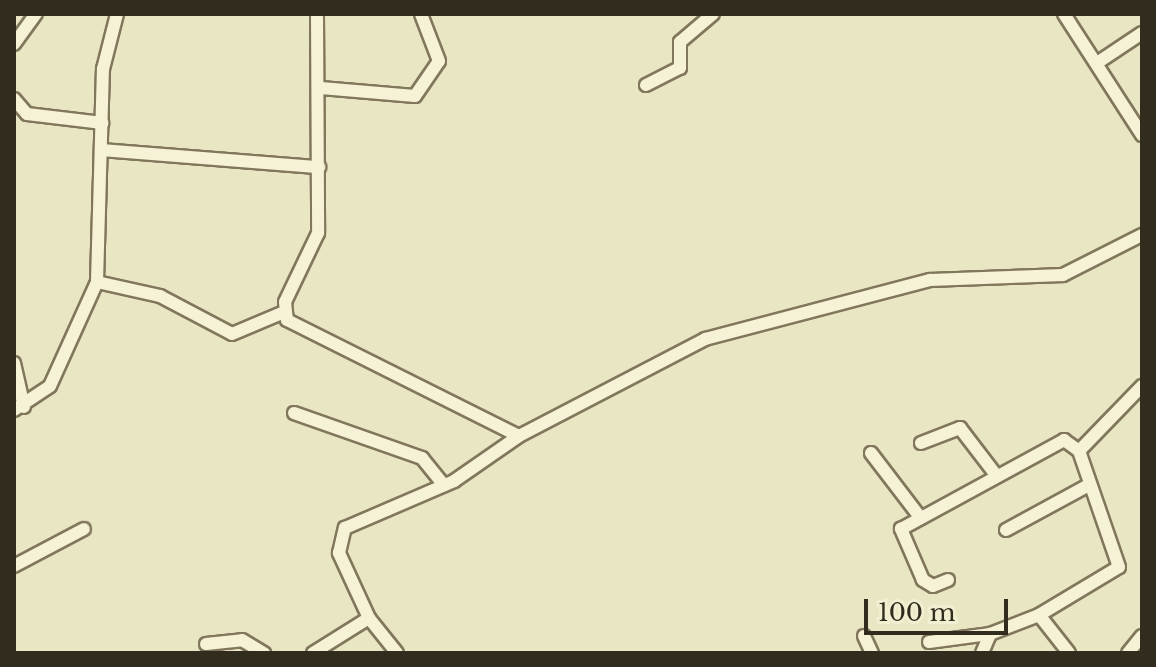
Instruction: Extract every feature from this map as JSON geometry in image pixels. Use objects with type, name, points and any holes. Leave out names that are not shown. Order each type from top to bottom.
[{"type":"street","points":[[14,44],[36,14]]},
{"type":"street","points":[[14,363],[19,408],[50,386],[97,282],[105,50],[117,14]]},
{"type":"street","points":[[97,282],[160,296],[232,334],[284,312],[315,247],[321,88],[317,14]]},
{"type":"street","points":[[321,88],[415,96],[439,61],[421,14]]},
{"type":"street","points":[[646,85],[680,68],[680,42],[713,14]]},
{"type":"street","points":[[1064,14],[1142,135]]},
{"type":"street","points":[[1097,63],[1142,33]]},
{"type":"street","points":[[14,99],[27,114],[102,123]]},
{"type":"street","points":[[101,150],[319,167]]},
{"type":"street","points":[[397,653],[369,618],[339,553],[340,535],[379,509],[444,485],[519,436],[733,329],[930,280],[1063,275],[1142,235]]},
{"type":"street","points":[[284,312],[295,327],[519,436]]},
{"type":"street","points":[[1079,451],[1142,386]]},
{"type":"street","points":[[294,413],[422,458],[444,485]]},
{"type":"street","points":[[921,443],[960,428],[996,475]]},
{"type":"street","points":[[929,642],[990,634],[1039,615],[1119,567],[1079,451],[1067,439],[920,517],[900,536],[923,580],[933,586],[948,580]]},
{"type":"street","points":[[871,453],[920,517]]},
{"type":"street","points":[[1006,530],[1089,485]]},
{"type":"street","points":[[14,566],[84,529]]},
{"type":"street","points":[[1039,615],[1069,653]]},
{"type":"street","points":[[313,653],[369,618]]},
{"type":"street","points":[[982,653],[990,634]]},
{"type":"street","points":[[864,636],[872,653]]},
{"type":"street","points":[[1128,653],[1142,636]]},
{"type":"street","points":[[206,644],[242,640],[264,653]]}]
